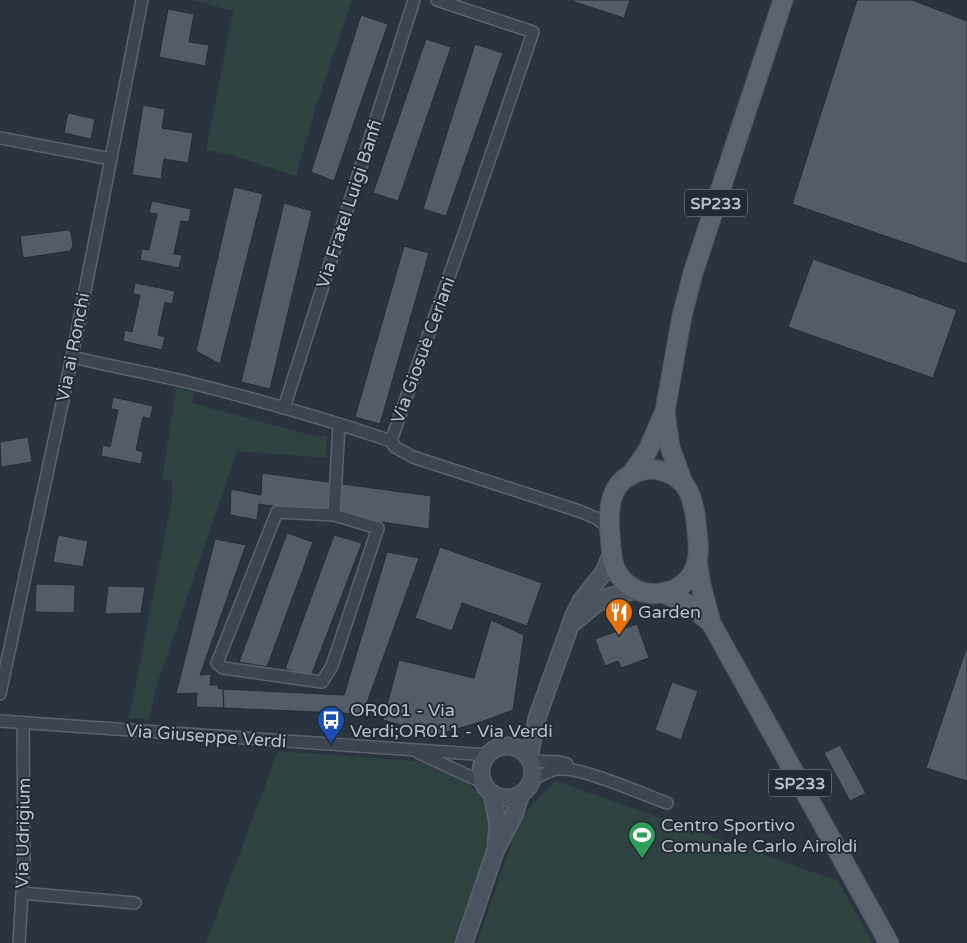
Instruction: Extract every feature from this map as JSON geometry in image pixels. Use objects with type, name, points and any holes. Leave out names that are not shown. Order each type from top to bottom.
[{"type":"main road","name":"SP233","points":[[697,560],[692,573],[683,584],[671,591],[650,594],[637,590],[621,578],[614,565],[608,514],[610,500],[615,490],[630,476],[648,450],[665,411],[682,316],[693,273],[783,0]]},
{"type":"main road","name":"SP233","points":[[665,411],[670,448],[683,483],[690,492],[695,509],[699,579],[711,623],[889,943]]},
{"type":"main road","points":[[630,476],[644,470],[658,470],[674,476],[683,483]]},
{"type":"main road","name":"SP233","points":[[663,593],[690,605],[711,623]]},
{"type":"street","name":"Via ai Ronchi","points":[[0,694],[72,358],[142,0]]},
{"type":"street","name":"Via Fratel Luigi Banfi","points":[[284,408],[414,0]]},
{"type":"street","name":"Via Giosuè Ceriani","points":[[72,358],[186,382],[284,408],[391,441],[533,32],[437,0]]},
{"type":"street","points":[[0,138],[111,159]]},
{"type":"street","points":[[334,515],[339,424]]},
{"type":"street","points":[[391,441],[395,447],[413,457],[596,518],[610,529]]},
{"type":"street","points":[[277,512],[334,515],[378,528],[332,666],[322,682],[224,668],[217,663],[277,512]]},
{"type":"street","points":[[488,788],[506,798],[521,794],[528,788],[532,780],[533,771],[530,759],[537,718],[574,615],[581,602],[604,572],[612,552]]},
{"type":"street","points":[[571,625],[596,604],[608,597],[637,590]]},
{"type":"street","points":[[510,746],[537,718]]},
{"type":"street","name":"Via Giuseppe Verdi","points":[[0,721],[488,754]]},
{"type":"street","name":"Via Udrigium","points":[[19,943],[24,860],[24,723]]},
{"type":"street","points":[[495,852],[498,825],[482,768],[488,754],[494,750],[510,746],[517,748],[530,759],[568,764],[579,772]]},
{"type":"street","name":"Via Giuseppe Verdi","points":[[412,750],[488,788]]},
{"type":"street","points":[[532,780],[549,771],[558,769],[579,772],[667,803]]},
{"type":"street","points":[[464,943],[495,852],[511,821],[521,794]]},
{"type":"street","points":[[22,893],[135,903]]},
{"type":"green space","points":[[192,0],[352,0],[316,106],[296,176],[232,155],[206,150],[233,11]]},
{"type":"green space","points":[[176,388],[194,392],[192,403],[318,437],[327,436],[326,458],[237,451],[158,682],[149,719],[129,718],[172,499],[172,481],[162,480]]},
{"type":"green space","points":[[278,751],[418,761],[467,782],[485,798],[492,810],[492,834],[454,943],[206,943]]},
{"type":"green space","name":"Centro Sportivo Comunale Carlo Airoldi","points":[[556,781],[838,881],[873,943],[477,943],[521,816]]},
{"type":"building","points":[[572,0],[630,0],[624,18]]},
{"type":"building","points":[[857,0],[912,0],[967,21],[967,264],[792,204]]},
{"type":"building","points":[[168,9],[194,14],[189,42],[209,45],[205,66],[159,57]]},
{"type":"building","points":[[361,15],[388,24],[334,181],[311,172]]},
{"type":"building","points":[[426,39],[451,47],[398,201],[373,193]]},
{"type":"building","points":[[475,44],[503,53],[446,216],[423,209]]},
{"type":"building","points":[[143,105],[165,109],[162,128],[193,133],[188,163],[164,159],[161,179],[132,175]]},
{"type":"building","points":[[68,113],[95,119],[91,139],[64,133]]},
{"type":"building","points":[[234,187],[263,194],[220,364],[196,351]]},
{"type":"building","points":[[152,201],[191,209],[189,222],[181,221],[174,254],[182,255],[179,268],[140,260],[142,249],[149,250],[157,214],[149,213]]},
{"type":"building","points":[[284,203],[312,211],[270,389],[241,382]]},
{"type":"building","points":[[68,230],[71,233],[73,246],[70,251],[23,258],[20,236]]},
{"type":"building","points":[[404,246],[429,253],[380,424],[355,417]]},
{"type":"building","points":[[813,259],[957,310],[933,378],[788,327]]},
{"type":"building","points":[[135,283],[175,291],[172,304],[165,302],[158,335],[165,337],[162,350],[123,341],[125,330],[132,332],[140,295],[133,294]]},
{"type":"building","points":[[113,397],[153,406],[150,419],[143,417],[136,450],[143,452],[141,464],[101,456],[103,445],[110,447],[118,410],[111,409]]},
{"type":"building","points":[[28,437],[32,462],[1,467],[0,442]]},
{"type":"building","points":[[262,473],[431,496],[429,529],[259,504],[257,520],[230,515],[231,489],[261,495]]},
{"type":"building","points":[[287,533],[313,542],[267,667],[239,662]]},
{"type":"building","points":[[58,535],[88,541],[83,567],[53,562]]},
{"type":"building","points":[[334,535],[362,543],[311,676],[285,669]]},
{"type":"building","points":[[215,539],[246,545],[200,675],[211,674],[210,685],[218,685],[218,688],[223,689],[224,708],[196,707],[197,693],[176,694]]},
{"type":"building","points":[[440,547],[542,583],[527,626],[462,603],[452,631],[415,618]]},
{"type":"building","points":[[387,552],[419,558],[363,714],[224,708],[223,689],[344,695]]},
{"type":"building","points":[[36,584],[75,585],[74,613],[35,612]]},
{"type":"building","points":[[108,586],[145,587],[141,613],[105,614]]},
{"type":"building","points":[[491,620],[524,635],[513,710],[481,722],[436,735],[383,720],[399,660],[474,678]]},
{"type":"building","points":[[637,624],[649,658],[621,668],[618,661],[605,666],[595,639]]},
{"type":"building","points":[[967,646],[967,781],[926,768]]},
{"type":"building","points":[[672,682],[698,691],[681,740],[655,730]]},
{"type":"building","points":[[840,745],[866,793],[850,801],[824,753]]},
{"type":"place","name":"Garden","points":[[619,636]]},
{"type":"place","name":"OR001 - Via Verdi;OR011 - Via Verdi","points":[[331,744]]},
{"type":"place","name":"Centro Sportivo Comunale Carlo Airoldi","points":[[642,859]]}]
